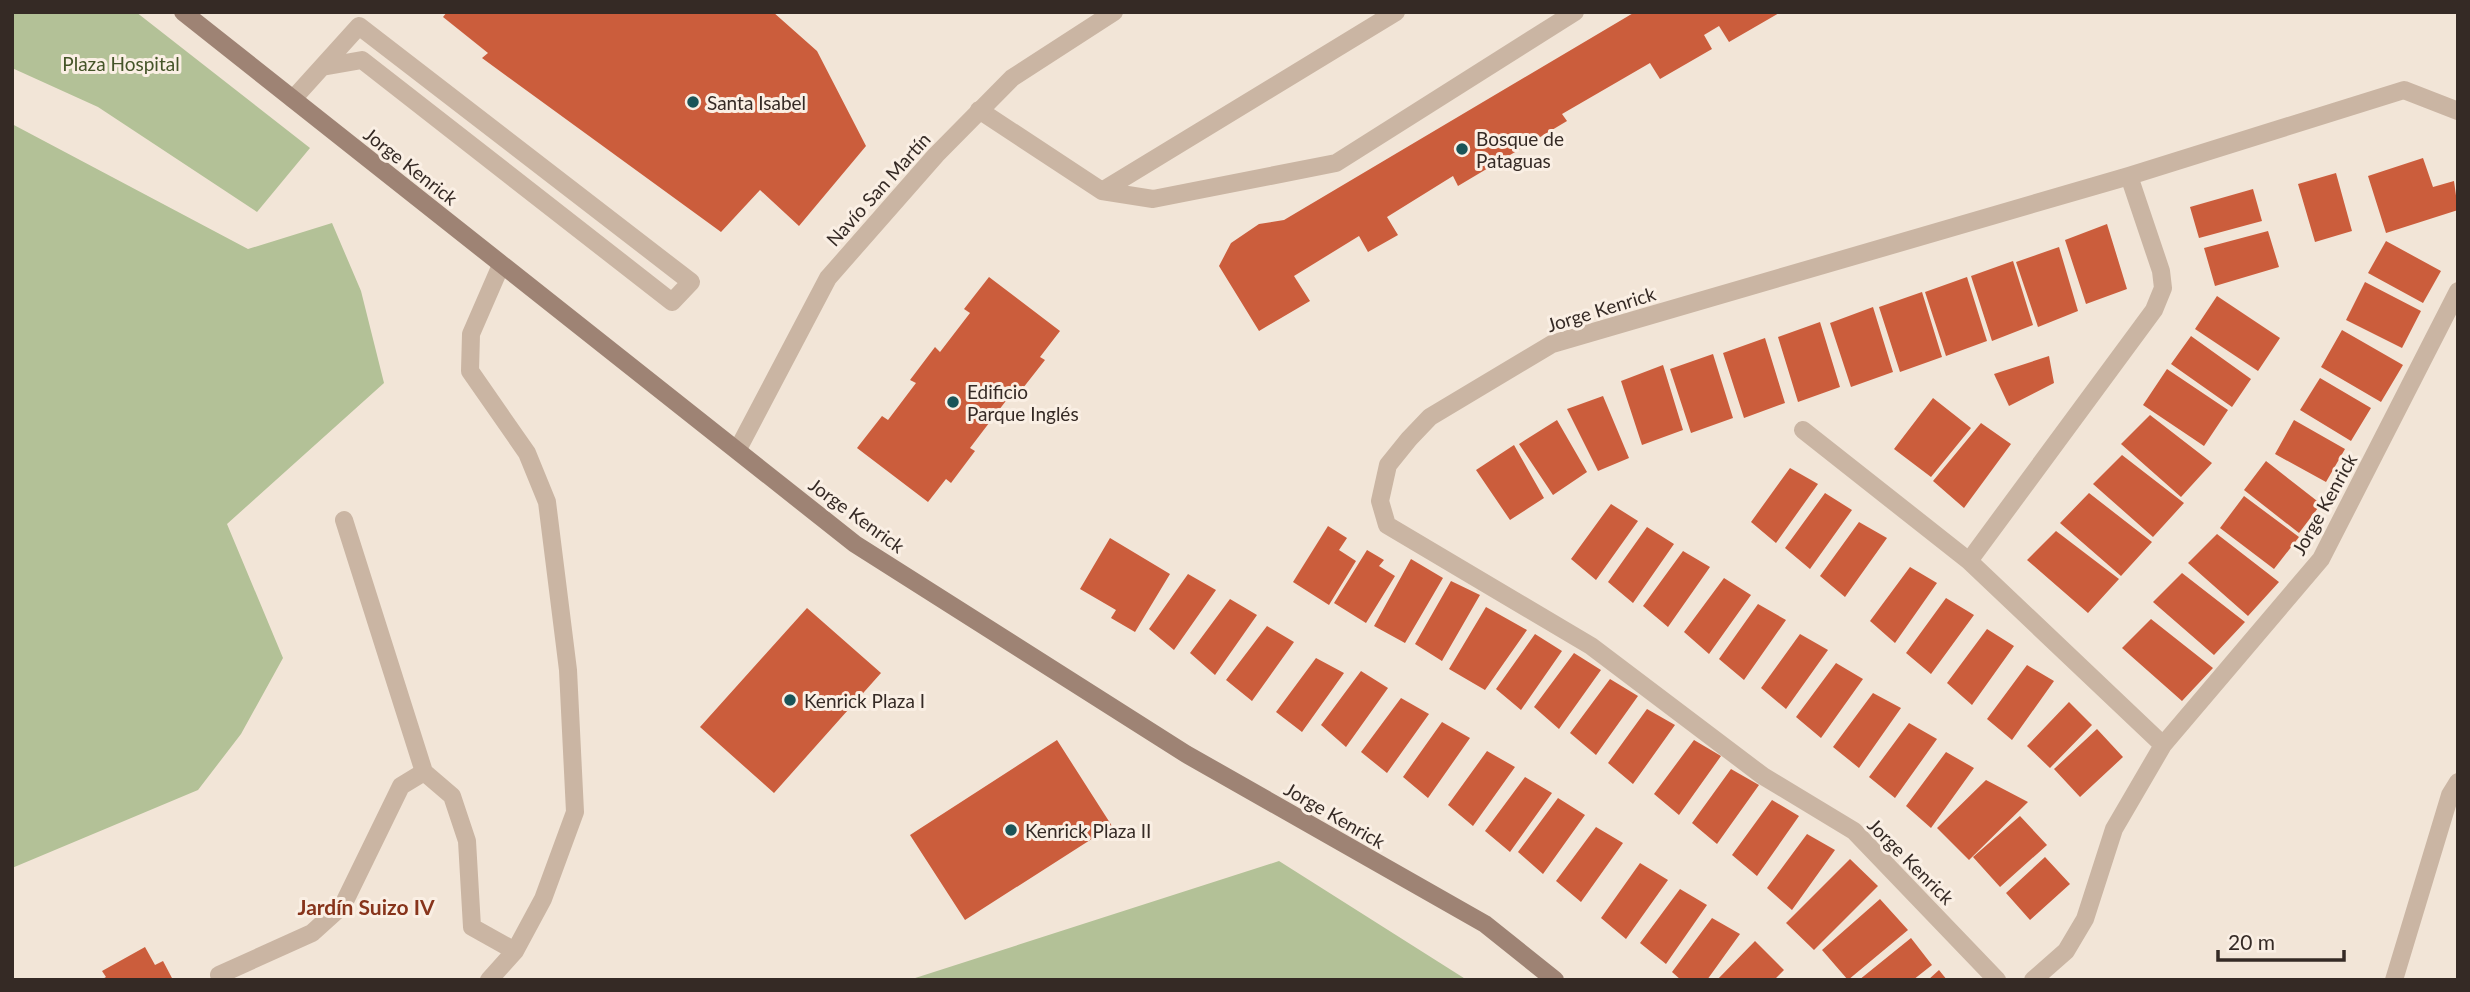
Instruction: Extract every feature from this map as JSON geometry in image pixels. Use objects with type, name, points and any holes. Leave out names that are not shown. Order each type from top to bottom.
[{"type":"main road","name":"Jorge Kenrick","points":[[183,12],[855,544],[1186,754],[1485,924],[1555,980]]},
{"type":"street","name":"Navío San Martín","points":[[737,449],[828,278],[979,110],[1012,78],[1114,12]]},
{"type":"street","points":[[1102,191],[1396,12]]},
{"type":"street","points":[[979,110],[1102,191],[1153,200],[1336,163],[1575,12]]},
{"type":"street","points":[[293,99],[359,26],[691,282],[672,302],[362,60],[322,67]]},
{"type":"street","name":"Jorge Kenrick","points":[[1997,980],[1854,831],[1763,776],[1591,646],[1387,525],[1380,501],[1388,465],[1430,417],[1552,344],[2129,176],[2404,90],[2458,111]]},
{"type":"street","points":[[1969,561],[2154,310],[2163,288],[2161,271],[2129,176]]},
{"type":"street","points":[[489,980],[515,951],[543,899],[575,812],[568,670],[547,502],[527,453],[470,371],[471,334],[502,265]]},
{"type":"street","name":"Jorge Kenrick","points":[[2033,980],[2066,951],[2085,919],[2114,829],[2163,746],[2321,559],[2458,290]]},
{"type":"street","points":[[1803,430],[1969,561],[2163,746]]},
{"type":"street","points":[[344,520],[425,772],[452,796],[467,841],[472,927],[515,951]]},
{"type":"street","points":[[219,975],[312,933],[343,905],[401,786],[425,772]]},
{"type":"street","points":[[2394,980],[2450,795],[2458,782]]},
{"type":"green space","name":"Plaza Hospital","points":[[12,12],[136,12],[310,148],[257,212],[98,107],[12,68]]},
{"type":"green space","points":[[12,124],[248,249],[332,223],[361,291],[384,383],[227,524],[283,658],[241,734],[198,790],[12,868]]},
{"type":"green space","points":[[1279,861],[1467,980],[909,980]]},
{"type":"building","name":"Santa Isabel","points":[[447,12],[773,12],[817,51],[866,146],[799,226],[760,190],[721,232],[482,58],[488,53],[443,17]]},
{"type":"building","name":"Bosque de Pataguas","points":[[1635,12],[1781,12],[1729,42],[1719,26],[1704,35],[1712,49],[1660,79],[1650,63],[1562,114],[1567,121],[1458,186],[1453,176],[1387,217],[1398,235],[1368,252],[1359,236],[1294,276],[1310,301],[1259,331],[1219,266],[1231,243],[1259,224],[1284,220]]},
{"type":"building","points":[[2423,158],[2433,187],[2454,181],[2458,210],[2386,233],[2368,176]]},
{"type":"building","points":[[2336,173],[2352,231],[2315,242],[2298,184]]},
{"type":"building","points":[[2253,189],[2262,221],[2199,238],[2190,207]]},
{"type":"building","points":[[2107,224],[2127,289],[2086,304],[2065,240]]},
{"type":"building","points":[[2268,231],[2279,267],[2215,286],[2204,248]]},
{"type":"building","points":[[2386,241],[2441,271],[2423,303],[2368,273]]},
{"type":"building","points":[[2059,247],[2078,311],[2038,327],[2016,262]]},
{"type":"building","points":[[2013,261],[2033,325],[1992,341],[1971,276]]},
{"type":"building","name":"Edificio Parque Inglés","points":[[989,277],[1060,331],[1040,357],[1045,360],[1023,388],[1018,385],[970,448],[975,451],[951,483],[946,479],[928,502],[857,448],[882,416],[888,420],[916,383],[910,380],[935,347],[940,352],[970,313],[964,309]]},
{"type":"building","points":[[1967,277],[1987,341],[1946,356],[1925,292]]},
{"type":"building","points":[[2365,282],[2421,311],[2402,348],[2346,320]]},
{"type":"building","points":[[1922,292],[1942,357],[1900,372],[1879,307]]},
{"type":"building","points":[[2217,296],[2280,338],[2258,371],[2195,329]]},
{"type":"building","points":[[1873,307],[1893,372],[1851,387],[1830,323]]},
{"type":"building","points":[[1820,322],[1840,387],[1798,402],[1778,337]]},
{"type":"building","points":[[2342,330],[2403,365],[2381,402],[2321,367]]},
{"type":"building","points":[[2191,336],[2251,379],[2232,407],[2171,364]]},
{"type":"building","points":[[1765,338],[1785,403],[1744,418],[1723,353]]},
{"type":"building","points":[[1713,354],[1733,418],[1691,433],[1670,369]]},
{"type":"building","points":[[2049,356],[2054,383],[2009,406],[1994,374]]},
{"type":"building","points":[[1663,365],[1683,430],[1642,445],[1621,381]]},
{"type":"building","points":[[2167,369],[2228,410],[2204,446],[2143,405]]},
{"type":"building","points":[[2320,378],[2371,408],[2351,441],[2300,410]]},
{"type":"building","points":[[1603,396],[1629,458],[1598,471],[1567,409]]},
{"type":"building","points":[[1933,398],[1971,428],[1931,477],[1894,449]]},
{"type":"building","points":[[2150,415],[2212,463],[2181,497],[2121,444]]},
{"type":"building","points":[[1557,420],[1587,472],[1553,495],[1519,444]]},
{"type":"building","points":[[2294,420],[2345,449],[2326,482],[2275,454]]},
{"type":"building","points":[[1981,423],[2011,444],[1964,508],[1933,481]]},
{"type":"building","points":[[1514,445],[1544,498],[1510,520],[1476,470]]},
{"type":"building","points":[[2122,455],[2184,503],[2153,537],[2093,484]]},
{"type":"building","points":[[2266,461],[2321,504],[2299,533],[2244,490]]},
{"type":"building","points":[[1790,468],[1818,484],[1776,543],[1751,522]]},
{"type":"building","points":[[1825,493],[1852,510],[1810,569],[1785,548]]},
{"type":"building","points":[[2089,493],[2152,542],[2121,576],[2060,523]]},
{"type":"building","points":[[2244,496],[2299,537],[2274,569],[2220,528]]},
{"type":"building","points":[[1611,504],[1638,521],[1596,580],[1571,559]]},
{"type":"building","points":[[1859,522],[1887,538],[1845,597],[1820,576]]},
{"type":"building","points":[[1328,526],[1347,538],[1339,550],[1356,561],[1329,605],[1293,582]]},
{"type":"building","points":[[1647,527],[1674,544],[1633,603],[1608,582]]},
{"type":"building","points":[[2056,531],[2119,579],[2088,613],[2027,560]]},
{"type":"building","points":[[2217,534],[2279,582],[2248,616],[2188,563]]},
{"type":"building","points":[[1110,538],[1170,574],[1135,632],[1111,618],[1116,610],[1080,589]]},
{"type":"building","points":[[1367,550],[1384,560],[1379,566],[1395,576],[1366,623],[1334,603]]},
{"type":"building","points":[[1683,551],[1710,567],[1668,627],[1643,606]]},
{"type":"building","points":[[1411,559],[1443,578],[1405,643],[1374,626]]},
{"type":"building","points":[[1910,567],[1937,583],[1895,643],[1870,621]]},
{"type":"building","points":[[2182,573],[2245,622],[2214,655],[2153,602]]},
{"type":"building","points":[[1188,574],[1216,590],[1174,650],[1149,629]]},
{"type":"building","points":[[1724,578],[1751,595],[1709,654],[1684,632]]},
{"type":"building","points":[[1451,581],[1480,595],[1442,661],[1415,644]]},
{"type":"building","points":[[1946,598],[1974,615],[1931,674],[1906,653]]},
{"type":"building","points":[[1230,599],[1257,615],[1215,675],[1190,653]]},
{"type":"building","points":[[1758,604],[1786,620],[1744,680],[1719,659]]},
{"type":"building","points":[[1486,607],[1527,630],[1485,690],[1449,669]]},
{"type":"building","name":"Kenrick Plaza I","points":[[807,608],[881,673],[774,793],[700,727]]},
{"type":"building","points":[[2151,619],[2213,668],[2182,701],[2122,648]]},
{"type":"building","points":[[1267,626],[1294,642],[1252,701],[1226,680]]},
{"type":"building","points":[[1987,629],[2014,646],[1972,705],[1947,683]]},
{"type":"building","points":[[1535,634],[1562,651],[1521,710],[1496,689]]},
{"type":"building","points":[[1800,634],[1828,650],[1786,709],[1761,688]]},
{"type":"building","points":[[1574,653],[1601,670],[1559,729],[1534,707]]},
{"type":"building","points":[[1316,658],[1344,673],[1302,732],[1276,712]]},
{"type":"building","points":[[1836,663],[1863,679],[1821,738],[1796,717]]},
{"type":"building","points":[[2027,665],[2054,681],[2012,740],[1987,719]]},
{"type":"building","points":[[1361,671],[1388,688],[1346,747],[1321,725]]},
{"type":"building","points":[[1610,679],[1638,696],[1596,755],[1570,733]]},
{"type":"building","points":[[1873,693],[1901,708],[1859,768],[1833,747]]},
{"type":"building","points":[[1401,698],[1429,714],[1387,773],[1361,752]]},
{"type":"building","points":[[2069,702],[2092,725],[2050,768],[2027,746]]},
{"type":"building","points":[[1647,709],[1675,725],[1633,784],[1608,763]]},
{"type":"building","points":[[1442,722],[1470,738],[1428,798],[1403,777]]},
{"type":"building","points":[[1909,723],[1937,739],[1895,798],[1869,777]]},
{"type":"building","points":[[2097,729],[2123,757],[2080,797],[2054,769]]},
{"type":"building","name":"Kenrick Plaza II","points":[[1057,740],[1112,826],[965,920],[910,835]]},
{"type":"building","points":[[1694,740],[1721,756],[1679,815],[1654,794]]},
{"type":"building","points":[[1487,751],[1515,767],[1473,826],[1448,805]]},
{"type":"building","points":[[1946,752],[1974,768],[1931,828],[1906,806]]},
{"type":"building","points":[[1731,769],[1759,785],[1717,844],[1692,823]]},
{"type":"building","points":[[1525,777],[1552,793],[1510,852],[1485,831]]},
{"type":"building","points":[[1986,780],[2028,802],[1969,860],[1937,828]]},
{"type":"building","points":[[1558,798],[1585,815],[1543,874],[1518,852]]},
{"type":"building","points":[[1772,800],[1799,816],[1757,876],[1732,855]]},
{"type":"building","points":[[2020,816],[2047,845],[2000,887],[1973,857]]},
{"type":"building","points":[[1596,827],[1623,843],[1581,902],[1556,881]]},
{"type":"building","points":[[1807,834],[1835,850],[1792,910],[1767,888]]},
{"type":"building","points":[[2045,857],[2070,884],[2030,920],[2006,893]]},
{"type":"building","points":[[1850,859],[1878,886],[1814,950],[1786,923]]},
{"type":"building","points":[[1640,863],[1668,880],[1626,939],[1601,918]]},
{"type":"building","points":[[1680,889],[1707,905],[1666,964],[1640,943]]},
{"type":"building","points":[[1880,899],[1908,930],[1848,980],[1822,950]]},
{"type":"building","points":[[1712,918],[1740,934],[1707,980],[1681,980],[1672,972]]},
{"type":"building","points":[[1911,938],[1932,965],[1913,980],[1859,980]]},
{"type":"building","points":[[1755,941],[1784,970],[1774,980],[1717,980]]},
{"type":"building","points":[[145,947],[155,965],[163,961],[173,980],[101,980],[106,977],[102,971]]},
{"type":"building","points":[[1939,970],[1947,980],[1928,980]]},
{"type":"place","name":"Santa Isabel","points":[[693,102]]},
{"type":"place","name":"Bosque de Pataguas","points":[[1462,149]]},
{"type":"place","name":"Edificio Parque Inglés","points":[[953,402]]},
{"type":"place","name":"Kenrick Plaza I","points":[[790,700]]},
{"type":"place","name":"Kenrick Plaza II","points":[[1011,830]]},
{"type":"district","name":"Jardín Suizo IV","points":[[366,906]]}]
